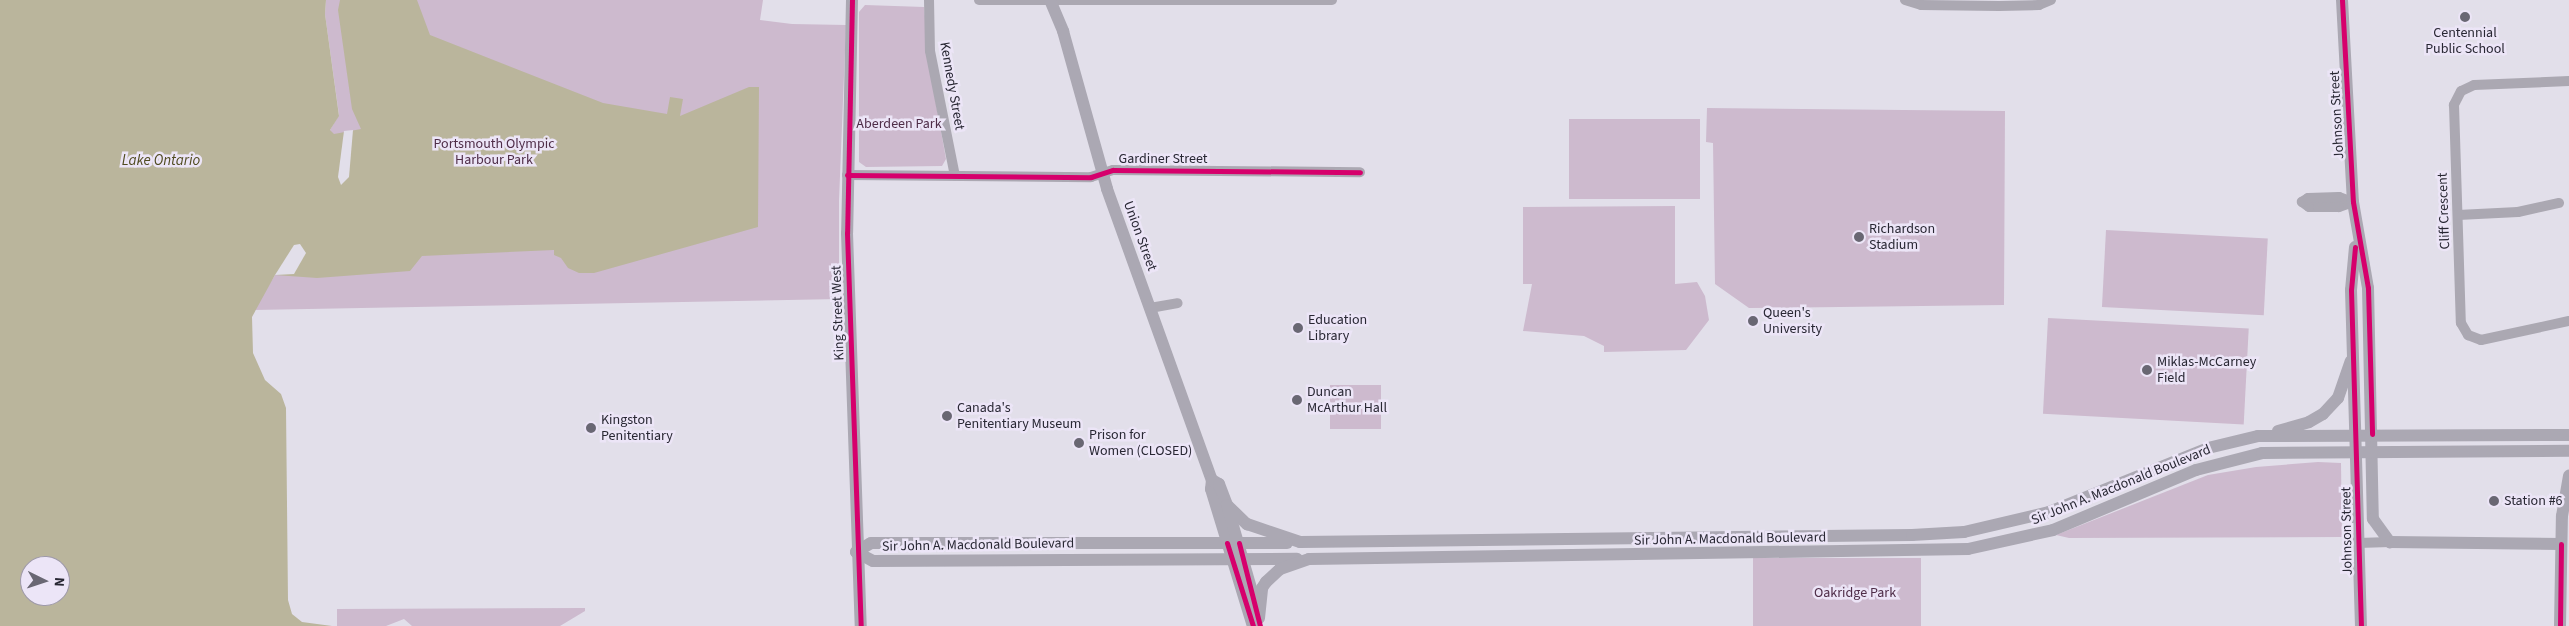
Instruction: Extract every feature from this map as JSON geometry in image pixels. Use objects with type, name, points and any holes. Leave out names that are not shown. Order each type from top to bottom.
[{"type":"main road","name":"King Street West","points":[[852,0],[848,174],[856,552],[861,626]]},
{"type":"main road","name":"Johnson Street","points":[[2342,0],[2353,202],[2356,229],[2368,288],[2372,434],[2370,451],[2373,518],[2390,542]]},
{"type":"main road","name":"Union Street","points":[[1050,1],[1064,31],[1103,174],[1212,480],[1211,489],[1233,543],[1258,623]]},
{"type":"main road","name":"Johnson Street","points":[[2356,229],[2352,290],[2361,626]]},
{"type":"main road","points":[[2258,436],[2309,422],[2323,414],[2338,398],[2355,349]]},
{"type":"main road","name":"Sir John A. Macdonald Boulevard","points":[[856,552],[871,543],[1233,543],[1964,532],[2049,512],[2208,448],[2258,436],[2372,434],[2569,435]]},
{"type":"main road","name":"Sir John A. Macdonald Boulevard","points":[[856,552],[873,561],[1445,558],[1968,550],[2053,530],[2229,459],[2262,453],[2569,451]]},
{"type":"main road","points":[[2560,626],[2565,544],[2562,516],[2569,476]]},
{"type":"main road","name":"Union Street","points":[[1212,480],[1219,484],[1227,505],[1233,543]]},
{"type":"main road","points":[[1227,505],[1247,524],[1300,542]]},
{"type":"main road","points":[[2390,542],[2565,544]]},
{"type":"main road","points":[[1258,623],[1262,588],[1266,582],[1280,569],[1309,559]]},
{"type":"street","name":"Kennedy Street","points":[[929,0],[930,51],[955,176]]},
{"type":"street","points":[[979,0],[1332,0]]},
{"type":"street","points":[[1905,0],[1921,5],[1999,6],[2039,5],[2052,0]]},
{"type":"street","name":"Cliff Crescent","points":[[2569,81],[2474,85],[2461,91],[2454,106],[2461,323],[2468,335],[2481,340],[2569,321]]},
{"type":"street","name":"Gardiner Street","points":[[848,174],[1091,178],[1113,170],[1360,172]]},
{"type":"street","points":[[2458,215],[2518,212],[2559,203]]},
{"type":"street","points":[[1150,308],[1178,303]]},
{"type":"street","points":[[2358,543],[2390,542]]},
{"type":"green space","name":"Portsmouth Olympic Harbour Park","points":[[326,0],[763,0],[760,20],[792,24],[846,25],[839,201],[839,299],[253,310],[284,261],[331,136],[330,130],[339,115],[325,14]]},
{"type":"green space","name":"Aberdeen Park","points":[[865,5],[924,7],[931,76],[946,159],[942,166],[866,167],[859,162],[859,12]]},
{"type":"green space","name":"Richardson Stadium","points":[[1707,108],[2005,111],[2004,305],[1749,308],[1715,284],[1713,143],[1706,142]]},
{"type":"green space","points":[[1569,119],[1700,119],[1700,199],[1569,199]]},
{"type":"green space","points":[[1675,206],[1675,284],[1697,282],[1705,296],[1709,320],[1686,350],[1604,352],[1604,346],[1584,336],[1523,331],[1532,284],[1523,284],[1523,207]]},
{"type":"green space","points":[[2106,230],[2268,238],[2264,315],[2102,307]]},
{"type":"green space","name":"Miklas-McCarney Field","points":[[2048,318],[2249,329],[2244,424],[2043,414]]},
{"type":"green space","points":[[1330,385],[1381,385],[1381,429],[1330,429]]},
{"type":"green space","points":[[2318,462],[2341,463],[2342,537],[2069,538],[2056,535],[2208,475],[2256,467]]},
{"type":"green space","name":"Oakridge Park","points":[[1753,558],[1921,558],[1921,626],[1753,626]]},
{"type":"green space","points":[[585,608],[585,611],[560,626],[412,626],[404,619],[386,626],[337,626],[337,609]]},
{"type":"water","name":"Lake Ontario","points":[[0,0],[326,0],[325,14],[339,116],[330,130],[334,134],[361,129],[352,109],[338,10],[340,0],[417,0],[430,35],[603,103],[667,114],[670,97],[683,99],[680,116],[749,87],[759,87],[758,227],[594,273],[579,273],[568,268],[561,258],[554,255],[554,250],[422,256],[410,271],[317,278],[275,275],[252,317],[253,353],[265,380],[281,394],[286,408],[288,600],[292,614],[302,622],[332,626],[0,626]]},
{"type":"pier","points":[[353,130],[349,177],[341,185],[338,177],[344,131]]},
{"type":"pier","points":[[300,244],[306,253],[294,274],[275,275],[294,245]]},
{"type":"cycle path","points":[[852,0],[847,233],[861,626]]},
{"type":"cycle path","points":[[2342,0],[2353,202],[2368,288],[2372,434]]},
{"type":"cycle path","points":[[847,175],[1091,177],[1113,170],[1360,172]]},
{"type":"cycle path","points":[[2355,247],[2351,290],[2361,626]]},
{"type":"cycle path","points":[[1227,543],[1253,626]]},
{"type":"cycle path","points":[[1239,543],[1260,626]]},
{"type":"cycle path","points":[[2560,626],[2561,544]]},
{"type":"place","name":"Centennial Public School","points":[[2465,17]]},
{"type":"place","name":"Richardson Stadium","points":[[1859,237]]},
{"type":"place","name":"Queen's University","points":[[1753,321]]},
{"type":"place","name":"Education Library","points":[[1298,328]]},
{"type":"place","name":"Miklas-McCarney Field","points":[[2147,370]]},
{"type":"place","name":"Duncan McArthur Hall","points":[[1297,400]]},
{"type":"place","name":"Canada's Penitentiary Museum","points":[[947,416]]},
{"type":"place","name":"Kingston Penitentiary","points":[[591,428]]},
{"type":"place","name":"Prison for Women (CLOSED)","points":[[1079,443]]},
{"type":"place","name":"Station #6","points":[[2494,501]]}]
